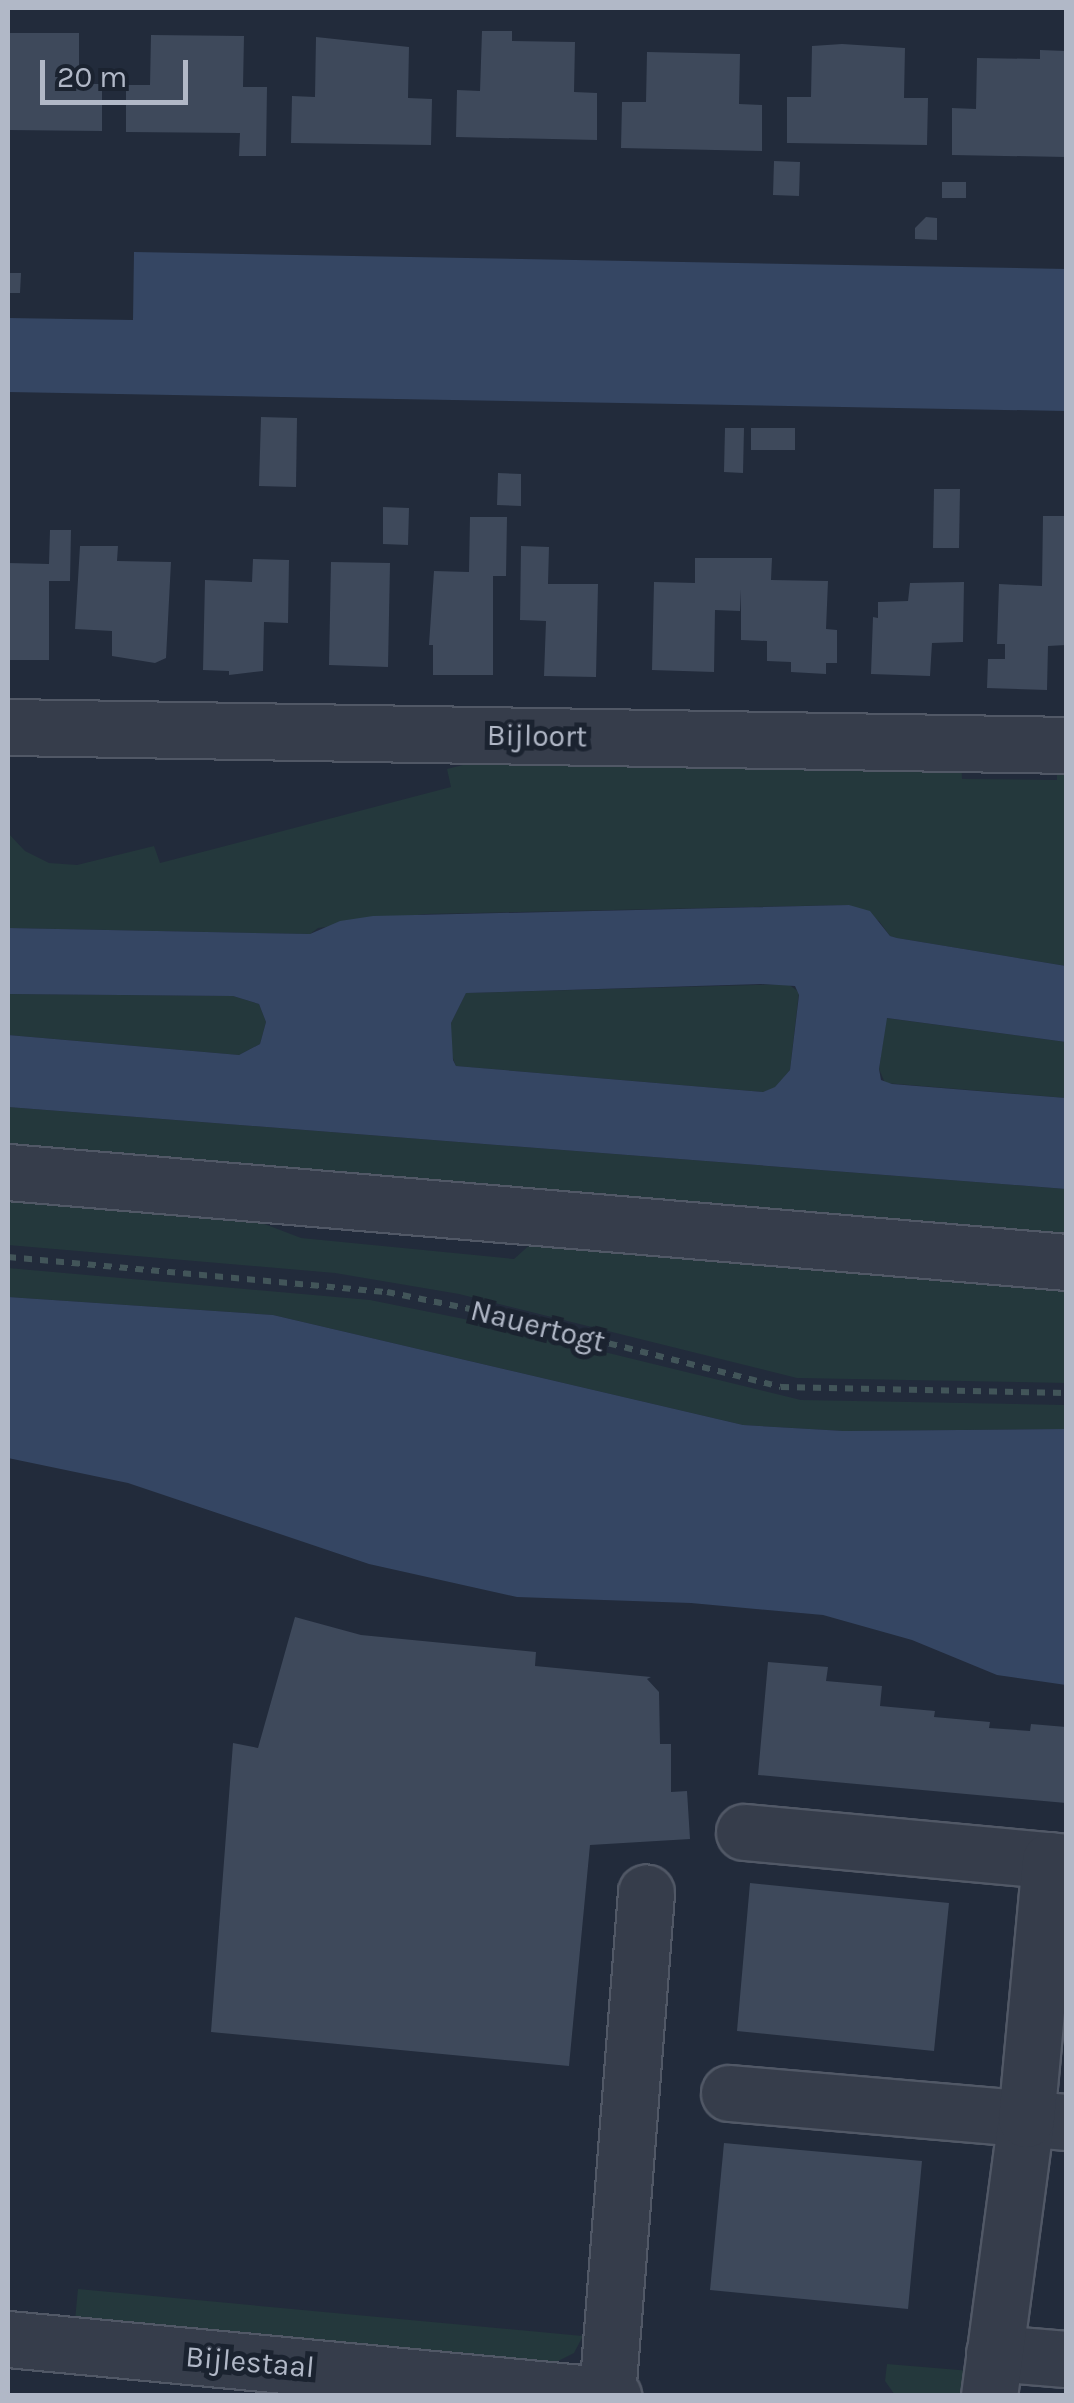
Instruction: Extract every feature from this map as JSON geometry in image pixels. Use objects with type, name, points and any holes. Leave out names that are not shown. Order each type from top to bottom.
[{"type":"street","name":"Bijloort","points":[[8,727],[1066,745]]},
{"type":"street","points":[[8,1172],[1066,1262]]},
{"type":"street","points":[[744,1832],[1058,1861],[1046,2120],[992,2374],[1066,2359]]},
{"type":"street","points":[[610,2395],[646,1893]]},
{"type":"street","points":[[728,2092],[1046,2120]]},
{"type":"street","name":"Bijlestaal","points":[[8,2339],[610,2395]]},
{"type":"path","name":"Nauertogt","points":[[8,1257],[387,1292],[485,1312],[781,1387],[1066,1394]]},
{"type":"green space","points":[[523,750],[961,758],[962,779],[1057,780],[1057,760],[1066,760],[1066,966],[897,938],[890,936],[879,921],[849,905],[425,914],[318,928],[310,934],[8,928],[8,833],[25,851],[49,863],[77,865],[154,846],[160,863],[451,787],[447,769]]},
{"type":"green space","points":[[788,984],[799,992],[790,1070],[775,1088],[763,1092],[456,1066],[450,1051],[451,1023],[466,993]]},
{"type":"green space","points":[[8,994],[233,996],[259,1004],[266,1022],[260,1044],[239,1055],[8,1035]]},
{"type":"green space","points":[[886,1018],[1066,1042],[1066,1098],[885,1083],[879,1069]]},
{"type":"green space","points":[[8,1107],[1066,1189],[1066,1234],[8,1143]]},
{"type":"green space","points":[[8,1196],[241,1215],[301,1238],[514,1259],[534,1241],[1066,1289],[1066,1383],[797,1378],[459,1294],[335,1273],[8,1245]]},
{"type":"green space","points":[[8,1268],[370,1300],[494,1325],[801,1400],[1066,1405],[1066,1429],[844,1431],[743,1425],[273,1315],[8,1297]]},
{"type":"green space","points":[[78,2289],[583,2336],[574,2353],[552,2364],[75,2320]]},
{"type":"green space","points":[[887,2364],[983,2372],[974,2395],[895,2395],[885,2381]]},
{"type":"water","points":[[134,252],[1066,269],[1066,411],[8,392],[8,318],[133,320]]},
{"type":"water","points":[[849,905],[870,911],[890,936],[897,938],[1066,966],[1066,1042],[887,1018],[879,1069],[881,1080],[892,1084],[1066,1098],[1066,1189],[8,1107],[8,1035],[239,1055],[260,1044],[266,1022],[259,1004],[233,996],[8,994],[8,928],[310,934],[340,921],[373,916]],"holes":[[[795,986],[799,995],[790,1070],[775,1087],[763,1092],[456,1066],[453,1060],[451,1023],[466,993]]]},
{"type":"water","points":[[8,1297],[273,1315],[743,1425],[844,1431],[1066,1429],[1066,1685],[997,1675],[912,1640],[823,1615],[691,1603],[517,1597],[369,1564],[128,1483],[8,1458]]},
{"type":"building","points":[[482,31],[512,31],[512,41],[575,42],[574,92],[597,93],[597,140],[456,137],[457,90],[480,91]]},
{"type":"building","points":[[8,33],[79,33],[79,84],[102,84],[102,131],[8,130]]},
{"type":"building","points":[[151,35],[244,36],[243,87],[267,87],[266,156],[239,156],[240,133],[126,132],[126,85],[150,85]]},
{"type":"building","points":[[316,37],[409,47],[408,98],[432,99],[431,145],[291,143],[292,96],[315,97]]},
{"type":"building","points":[[812,46],[905,48],[904,98],[928,98],[927,145],[787,143],[787,97],[811,97]]},
{"type":"building","points":[[1040,50],[1066,51],[1066,157],[952,155],[952,108],[976,109],[977,58],[1040,59]]},
{"type":"building","points":[[647,52],[740,54],[739,104],[762,105],[762,151],[621,148],[622,102],[646,102]]},
{"type":"building","points":[[774,161],[800,162],[799,196],[773,195]]},
{"type":"building","points":[[942,182],[966,182],[966,198],[942,198]]},
{"type":"building","points":[[926,217],[937,218],[937,240],[915,239],[915,228]]},
{"type":"building","points":[[8,273],[21,273],[20,293],[8,293]]},
{"type":"building","points":[[261,417],[297,418],[296,487],[259,486]]},
{"type":"building","points":[[725,428],[744,428],[743,473],[724,472]]},
{"type":"building","points":[[751,428],[795,428],[795,450],[751,450]]},
{"type":"building","points":[[498,473],[521,474],[521,506],[497,505]]},
{"type":"building","points":[[934,489],[960,489],[959,548],[933,548]]},
{"type":"building","points":[[383,507],[409,508],[408,545],[383,544]]},
{"type":"building","points":[[1043,516],[1066,516],[1066,645],[1048,646],[1047,690],[987,688],[988,659],[1005,659],[1005,644],[997,644],[999,584],[1042,586]]},
{"type":"building","points":[[470,517],[507,517],[506,576],[493,576],[493,675],[433,675],[433,645],[429,645],[434,571],[469,572]]},
{"type":"building","points":[[50,530],[71,530],[70,581],[49,581],[49,660],[8,660],[8,563],[49,564]]},
{"type":"building","points":[[80,546],[118,546],[117,561],[171,562],[166,658],[155,663],[112,656],[112,631],[75,629]]},
{"type":"building","points":[[521,546],[549,547],[548,584],[598,584],[596,677],[544,676],[546,621],[520,620]]},
{"type":"building","points":[[695,558],[772,558],[771,580],[828,581],[826,629],[837,630],[837,663],[826,663],[826,674],[791,672],[791,662],[767,661],[767,641],[741,640],[741,589],[740,611],[715,610],[714,672],[652,670],[654,582],[695,583]]},
{"type":"building","points":[[253,559],[289,560],[288,623],[264,622],[263,671],[229,675],[229,671],[203,670],[205,580],[252,582]]},
{"type":"building","points":[[331,562],[390,563],[388,667],[329,665]]},
{"type":"building","points":[[964,582],[963,642],[932,643],[930,676],[871,674],[873,617],[878,618],[878,602],[908,601],[910,583]]},
{"type":"building","points":[[295,1617],[361,1635],[536,1652],[535,1666],[651,1677],[647,1679],[659,1692],[660,1744],[671,1744],[671,1792],[687,1791],[690,1839],[590,1845],[569,2066],[211,2032],[233,1743],[258,1748]]},
{"type":"building","points":[[768,1662],[828,1667],[826,1681],[882,1686],[880,1706],[935,1711],[934,1717],[990,1722],[989,1728],[1030,1731],[1031,1724],[1066,1727],[1066,1803],[758,1775]]},
{"type":"building","points":[[750,1883],[949,1903],[934,2051],[737,2031]]},
{"type":"building","points":[[724,2143],[922,2161],[908,2309],[710,2290]]}]
